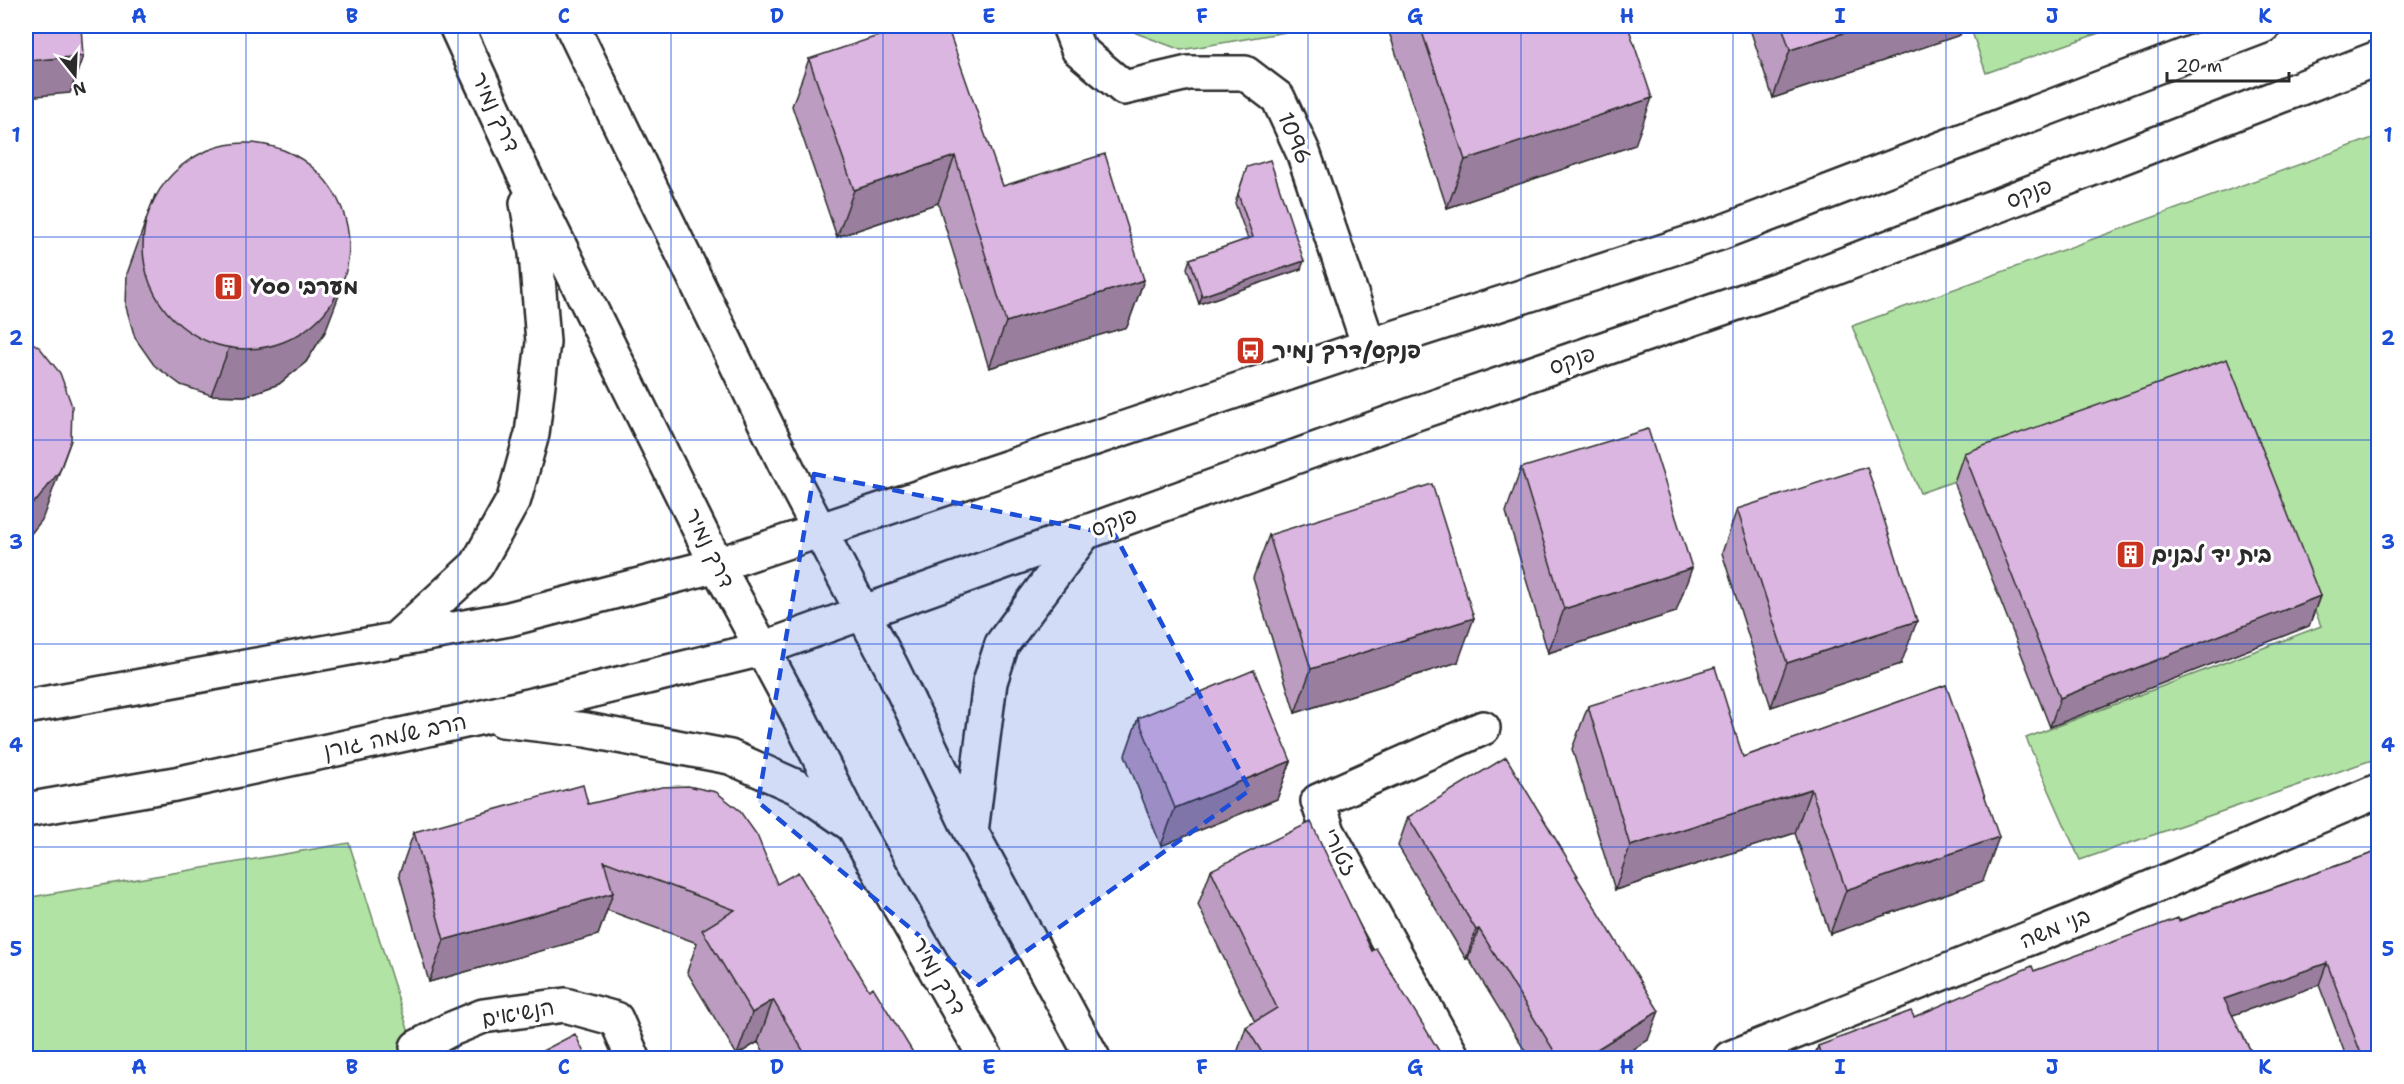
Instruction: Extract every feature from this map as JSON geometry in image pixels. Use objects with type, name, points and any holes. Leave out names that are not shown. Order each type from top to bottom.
[{"type":"main road","name":"דרך נמיר","points":[[456,26],[522,168],[717,565],[797,713],[854,827],[986,1059]]},
{"type":"main road","points":[[572,26],[792,478],[864,613],[971,832],[1093,1059]]},
{"type":"main road","name":"1096","points":[[1069,26],[1078,49],[1124,88],[1188,73],[1245,73],[1278,98],[1304,152],[1369,346]]},
{"type":"main road","points":[[26,707],[509,619],[717,565],[1369,346],[1720,233],[2263,26]]},
{"type":"main road","name":"פנקס","points":[[762,649],[1414,414],[1807,279],[2379,58]]},
{"type":"main road","points":[[394,641],[477,565],[514,499],[532,434],[543,342],[536,253],[522,168]]},
{"type":"main road","points":[[971,832],[990,682],[1002,644],[1085,532]]},
{"type":"main road","name":"הרב שלמה גורן","points":[[26,810],[175,784],[479,718],[762,649]]},
{"type":"main road","points":[[479,718],[586,730],[730,757],[797,787],[854,827]]},
{"type":"main road","name":"זטורי","points":[[1453,1059],[1328,832],[1318,801],[1483,728]]},
{"type":"main road","name":"בני משה","points":[[1731,1058],[2075,920],[2379,791]]},
{"type":"main road","name":"הנשיאים","points":[[417,1047],[483,1016],[565,1005],[616,1018],[633,1059]]},
{"type":"highlighted area","points":[[814,474],[1115,535],[1250,790],[979,985],[758,802]]},
{"type":"green space","points":[[1129,26],[1321,26],[1181,50],[1136,33]]},
{"type":"green space","points":[[1970,26],[2119,26],[1986,73]]},
{"type":"green space","points":[[2378,136],[2378,758],[2080,860],[2026,738],[2321,626],[2230,386],[1920,493],[1852,326]]},
{"type":"green space","points":[[349,843],[417,1058],[26,1058],[26,898]]},
{"type":"building","points":[[26,26],[81,26],[83,56],[26,61]]},
{"type":"building","points":[[908,26],[947,26],[1003,186],[1105,154],[1144,280],[1006,322],[955,156],[854,190],[809,59]]},
{"type":"building","points":[[1420,26],[1628,26],[1652,98],[1465,160]]},
{"type":"building","points":[[1782,26],[1865,26],[1790,50]]},
{"type":"building","name":"Yoo מערבי","points":[[246,143],[276,147],[295,155],[319,173],[337,197],[345,216],[349,246],[345,276],[337,295],[319,319],[295,337],[276,345],[246,349],[216,345],[197,337],[173,319],[155,295],[147,276],[143,246],[147,216],[155,197],[173,173],[197,155],[216,147]]},
{"type":"building","points":[[1270,160],[1304,261],[1202,296],[1190,259],[1253,237],[1238,194],[1247,167]]},
{"type":"building","points":[[26,338],[40,348],[60,373],[72,406],[71,440],[59,472],[38,499],[26,507]]},
{"type":"building","name":"בית יד לבנים","points":[[2227,359],[2320,596],[2060,698],[1964,453]]},
{"type":"building","points":[[1648,429],[1692,568],[1564,609],[1521,468]]},
{"type":"building","points":[[1867,467],[1917,621],[1787,663],[1737,509]]},
{"type":"building","points":[[1432,484],[1474,618],[1311,669],[1269,535]]},
{"type":"building","points":[[1715,667],[1743,757],[1946,685],[1999,837],[1846,890],[1811,789],[1630,846],[1588,706]]},
{"type":"building","points":[[1254,670],[1291,761],[1175,808],[1138,718]]},
{"type":"building","points":[[1506,757],[1659,1011],[1581,1059],[1559,1059],[1479,929],[1476,930],[1408,817]]},
{"type":"building","points":[[583,785],[588,804],[662,787],[688,786],[716,792],[739,810],[757,835],[777,884],[798,872],[869,990],[873,987],[917,1059],[808,1059],[773,1000],[752,1013],[702,930],[735,910],[604,861],[613,893],[444,940],[414,832]]},
{"type":"building","points":[[1311,822],[1372,951],[1376,948],[1444,1059],[1266,1059],[1246,1027],[1277,1008],[1211,870]]},
{"type":"building","points":[[2373,853],[2379,868],[2379,1059],[2363,1059],[2327,963],[2224,999],[2255,1059],[1822,1059],[1818,1046],[1911,1011],[1914,1017],[2032,966],[2034,971],[2178,918],[2179,921]]},
{"type":"building","points":[[575,1034],[587,1059],[527,1059]]},
{"type":"place","name":"Yoo מערבי","points":[[229,286]]},
{"type":"place","name":"פנקס/דרך נמיר","points":[[1251,350]]},
{"type":"place","name":"בית יד לבנים","points":[[2131,554]]}]
